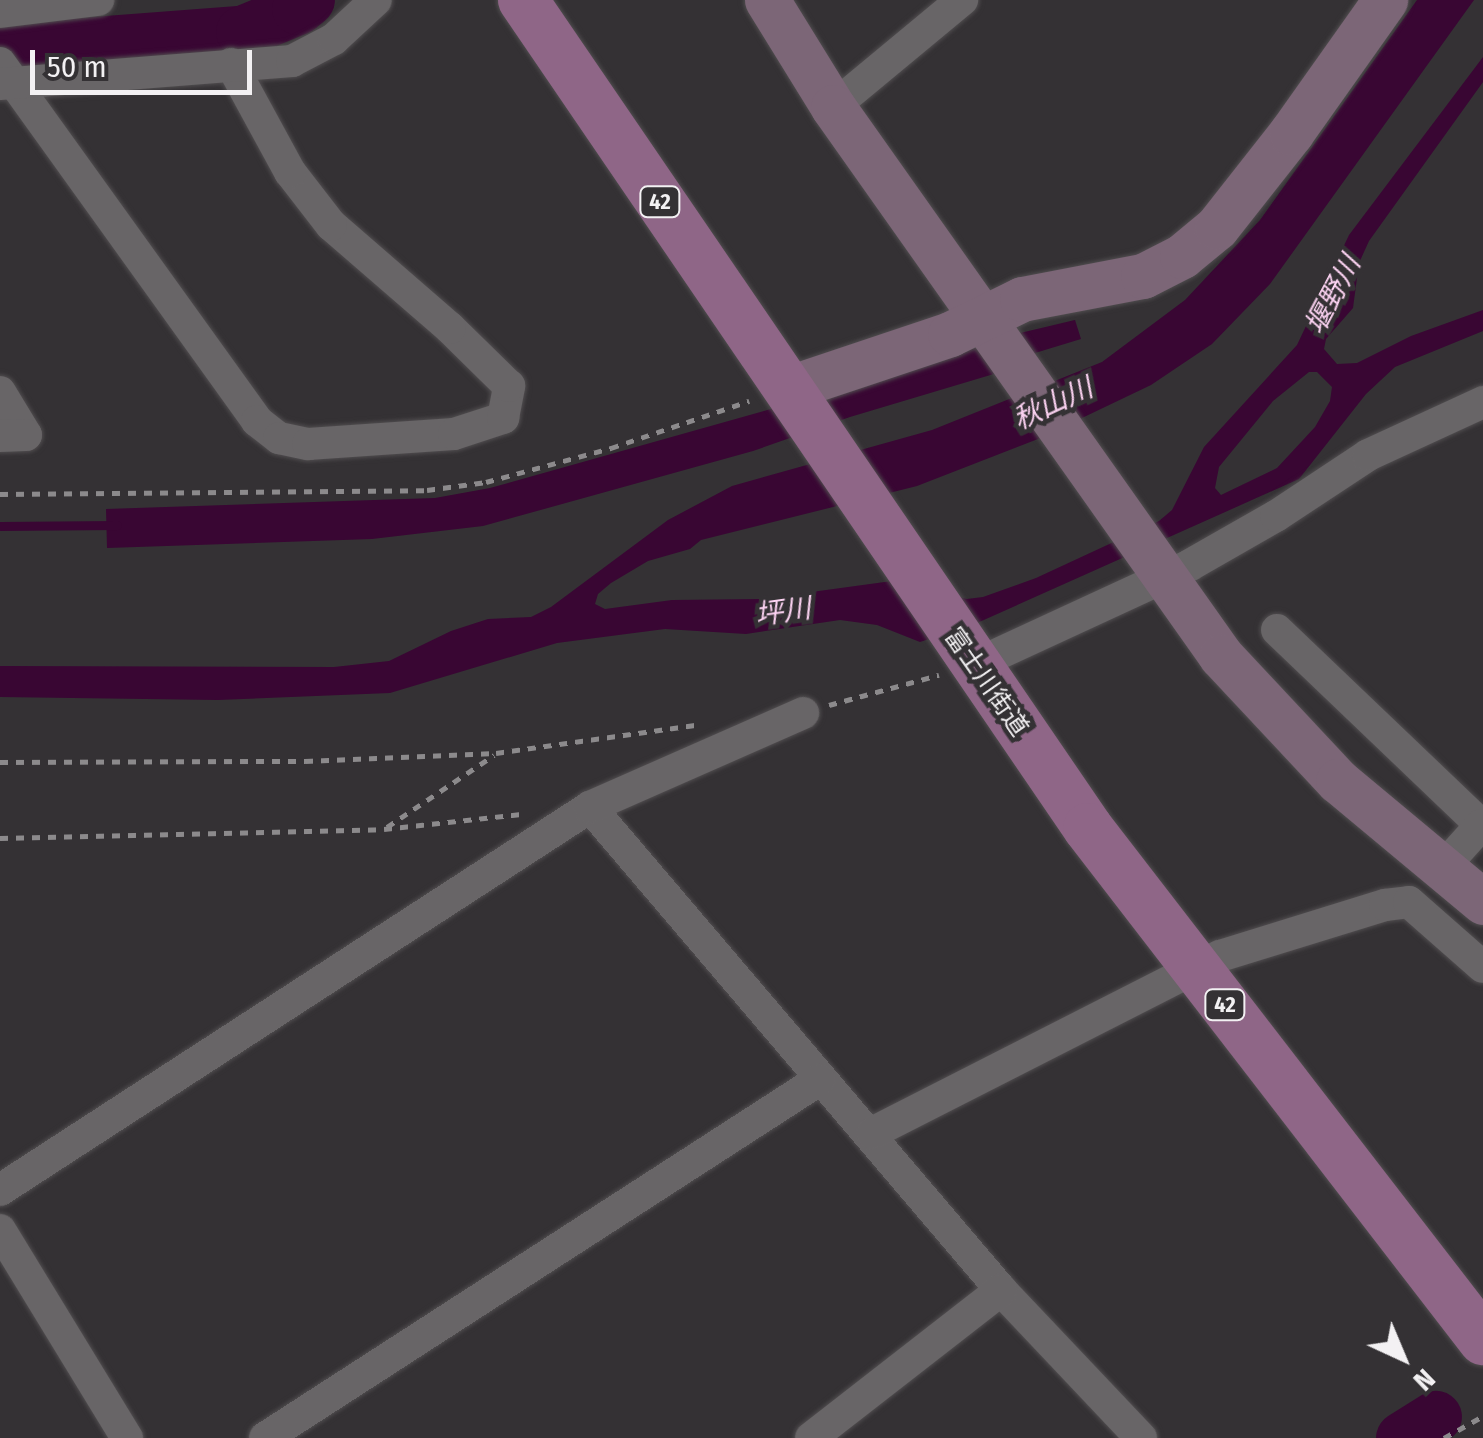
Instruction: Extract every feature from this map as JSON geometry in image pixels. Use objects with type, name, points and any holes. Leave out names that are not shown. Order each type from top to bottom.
[{"type":"main road","name":"富士川街道","points":[[524,0],[1088,828],[1483,1340]]},
{"type":"street","points":[[0,12],[98,0]]},
{"type":"street","points":[[7,78],[292,61],[334,39],[376,0]]},
{"type":"street","points":[[766,0],[833,107],[1221,656],[1338,781],[1483,902]]},
{"type":"street","points":[[833,107],[962,0]]},
{"type":"street","points":[[791,397],[950,334],[989,328],[1022,299],[1142,276],[1182,256],[1216,227],[1238,200],[1385,0]]},
{"type":"street","points":[[7,78],[257,422],[279,438],[308,444],[454,434],[503,418],[509,386],[450,328],[330,225],[290,172],[231,64]]},
{"type":"street","points":[[0,392],[26,434],[0,436]]},
{"type":"street","points":[[974,665],[1162,577],[1276,516],[1368,454],[1483,402]]},
{"type":"street","points":[[1277,630],[1482,826],[1455,854]]},
{"type":"street","points":[[0,1190],[590,806],[803,712]]},
{"type":"street","points":[[590,806],[818,1080],[872,1133],[1001,1290],[1142,1438]]},
{"type":"street","points":[[872,1133],[1196,968],[1239,950],[1386,905],[1409,902],[1483,967]]},
{"type":"street","points":[[265,1438],[818,1080]]},
{"type":"street","points":[[0,1230],[128,1438]]},
{"type":"street","points":[[811,1438],[1001,1290]]},
{"type":"path","points":[[0,762],[304,761],[496,753],[384,829]]},
{"type":"path","points":[[0,838],[384,829],[590,806]]},
{"type":"path","points":[[1444,1438],[1483,1416]]},
{"type":"water","points":[[1417,0],[1474,0],[1270,284],[1212,344],[1151,385],[1038,439],[917,486],[701,540],[690,549],[648,561],[611,583],[598,594],[595,604],[605,609],[672,600],[761,599],[892,581],[967,599],[983,597],[1036,578],[1159,521],[1172,510],[1204,447],[1297,345],[1349,235],[1483,57],[1483,82],[1369,241],[1359,263],[1353,308],[1326,339],[1324,349],[1337,364],[1357,363],[1411,336],[1483,310],[1483,331],[1395,367],[1366,394],[1299,479],[977,623],[920,642],[877,625],[840,620],[746,634],[665,629],[557,643],[390,693],[218,700],[0,697],[0,666],[334,667],[389,661],[451,631],[488,619],[531,617],[551,607],[668,520],[732,486],[932,430],[1102,362],[1185,300],[1260,220]],"holes":[[[1309,372],[1317,372],[1332,387],[1330,401],[1315,427],[1277,468],[1221,495],[1215,488],[1219,467],[1273,401]]]},
{"type":"water","points":[[1075,320],[1081,339],[1035,353],[1034,362],[850,417],[753,451],[483,526],[372,539],[107,548],[106,509],[435,498],[490,488],[782,406],[831,397],[1020,333]]},
{"type":"waterway","points":[[0,50],[242,32],[298,9],[309,0]]},
{"type":"waterway","points":[[0,526],[117,525]]},
{"type":"waterway","points":[[1402,1438],[1436,1417]]},
{"type":"water label","name":"堰野川","points":[[1333,295]]},
{"type":"water label","name":"秋山川","points":[[1053,404]]},
{"type":"water label","name":"坪川","points":[[783,612]]}]
